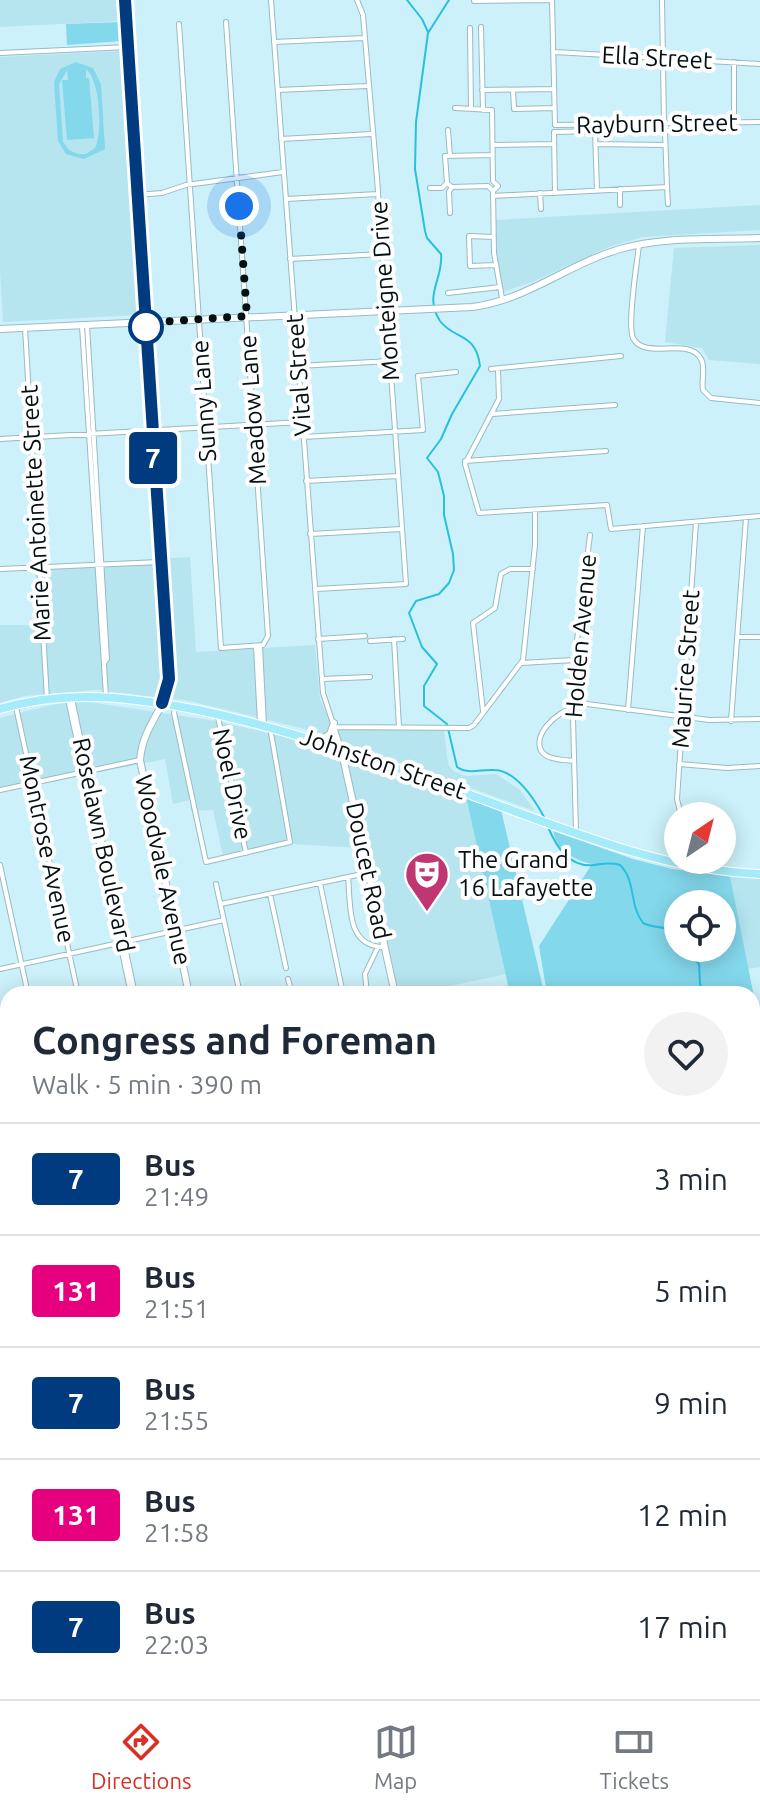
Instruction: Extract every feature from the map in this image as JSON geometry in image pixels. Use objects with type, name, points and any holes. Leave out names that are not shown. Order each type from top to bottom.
[{"type":"main road","name":"Johnston Street","points":[[0,709],[47,699],[106,696],[217,714],[320,740],[644,857],[664,860]]},
{"type":"main road","name":"Johnston Street","points":[[736,871],[760,874]]},
{"type":"street","name":"Woodvale Avenue","points":[[125,0],[169,679],[162,703],[144,735],[140,760],[187,986]]},
{"type":"street","name":"Vital Street","points":[[271,0],[318,639],[324,700],[341,748]]},
{"type":"street","name":"Monteigne Drive","points":[[315,589],[406,584],[363,15],[357,0]]},
{"type":"street","points":[[474,1],[552,0],[554,108],[514,109],[513,90]]},
{"type":"street","points":[[662,0],[664,124]]},
{"type":"street","name":"Meadow Lane","points":[[226,22],[268,631],[267,641],[258,646],[260,681],[264,725],[290,842],[246,853]]},
{"type":"street","name":"Sunny Lane","points":[[179,24],[221,648],[258,646]]},
{"type":"street","points":[[481,27],[483,110]]},
{"type":"street","points":[[470,28],[471,109]]},
{"type":"street","points":[[274,42],[364,38]]},
{"type":"street","points":[[0,53],[128,47]]},
{"type":"street","name":"Ella Street","points":[[554,51],[760,64]]},
{"type":"street","points":[[734,62],[734,123]]},
{"type":"street","points":[[278,90],[368,86]]},
{"type":"street","points":[[482,90],[554,89]]},
{"type":"street","points":[[455,108],[492,110],[493,181],[498,186],[493,193]]},
{"type":"street","name":"Rayburn Street","points":[[554,108],[555,125],[760,122]]},
{"type":"street","points":[[668,204],[665,131],[681,131],[681,123]]},
{"type":"street","points":[[595,124],[597,191]]},
{"type":"street","points":[[572,125],[572,132]]},
{"type":"street","points":[[448,130],[450,156]]},
{"type":"street","points":[[555,193],[554,132],[595,131]]},
{"type":"street","points":[[281,139],[372,134]]},
{"type":"street","points":[[493,145],[555,144]]},
{"type":"street","points":[[596,144],[665,145]]},
{"type":"street","points":[[450,213],[451,190],[447,183],[445,156],[493,155]]},
{"type":"street","points":[[137,195],[162,193],[189,184],[283,172]]},
{"type":"street","points":[[442,188],[444,192],[488,186],[493,181]]},
{"type":"street","points":[[430,188],[442,188],[447,183]]},
{"type":"street","points":[[488,186],[493,193],[496,265],[503,301]]},
{"type":"street","points":[[493,193],[667,187]]},
{"type":"street","points":[[620,189],[620,205]]},
{"type":"street","points":[[540,193],[541,209]]},
{"type":"street","points":[[286,199],[378,194]]},
{"type":"street","points":[[494,237],[469,236],[470,266],[496,265]]},
{"type":"street","points":[[0,329],[448,308],[503,301],[603,255],[639,245],[760,238]]},
{"type":"street","points":[[639,245],[632,317],[635,340],[647,347],[697,354],[703,365],[703,390],[711,398],[760,403]]},
{"type":"street","points":[[290,259],[382,254]]},
{"type":"street","points":[[448,293],[500,287]]},
{"type":"street","points":[[84,326],[106,696]]},
{"type":"street","name":"Marie Antoinette Street","points":[[25,328],[47,699]]},
{"type":"street","points":[[491,369],[621,356]]},
{"type":"street","points":[[298,366],[391,361]]},
{"type":"street","points":[[498,369],[499,399],[465,461],[479,513],[605,505],[610,509],[610,528],[760,516]]},
{"type":"street","points":[[303,437],[423,430],[418,376],[456,372]]},
{"type":"street","points":[[492,414],[615,405]]},
{"type":"street","points":[[0,439],[302,422]]},
{"type":"street","points":[[465,461],[606,451]]},
{"type":"street","points":[[306,481],[398,476]]},
{"type":"street","points":[[320,740],[330,734],[335,725],[472,727],[521,663],[533,569],[535,510]]},
{"type":"street","points":[[731,721],[746,518]]},
{"type":"street","name":"Maurice Street","points":[[677,802],[696,522]]},
{"type":"street","points":[[628,710],[643,526]]},
{"type":"street","points":[[310,534],[402,529]]},
{"type":"street","name":"Holden Avenue","points":[[576,833],[572,706],[590,535]]},
{"type":"street","points":[[0,569],[160,562]]},
{"type":"street","points":[[483,711],[473,623],[496,607],[501,574],[510,569],[533,569]]},
{"type":"street","points":[[318,639],[365,636]]},
{"type":"street","points":[[737,637],[760,637]]},
{"type":"street","points":[[394,639],[399,727]]},
{"type":"street","points":[[370,641],[403,639]]},
{"type":"street","points":[[521,663],[575,660]]},
{"type":"street","points":[[322,679],[370,677]]},
{"type":"street","name":"Roselawn Boulevard","points":[[70,697],[131,986]]},
{"type":"street","name":"Montrose Avenue","points":[[15,705],[76,986]]},
{"type":"street","points":[[175,706],[206,862],[246,853]]},
{"type":"street","points":[[574,761],[547,756],[540,748],[551,720],[572,706],[731,721],[760,719]]},
{"type":"street","name":"Noel Drive","points":[[217,714],[246,853]]},
{"type":"street","name":"Doucet Road","points":[[341,748],[369,872],[381,947],[393,986]]},
{"type":"street","points":[[359,754],[348,764],[364,848]]},
{"type":"street","points":[[0,790],[140,760]]},
{"type":"street","points":[[679,764],[714,768],[760,766]]},
{"type":"street","points":[[0,865],[26,986]]},
{"type":"street","points":[[221,904],[369,872]]},
{"type":"street","points":[[348,877],[351,923],[362,939],[381,947],[365,974],[366,986]]},
{"type":"street","points":[[320,883],[341,986]]},
{"type":"street","points":[[216,884],[238,986]]},
{"type":"street","points":[[270,894],[286,968]]},
{"type":"street","points":[[0,969],[224,920]]},
{"type":"street","points":[[288,979],[290,986]]},
{"type":"shaded area","points":[[0,0],[118,0],[120,21],[0,27]]},
{"type":"shaded area","points":[[120,22],[121,41],[67,45],[66,24]]},
{"type":"shaded area","points":[[122,51],[138,315],[3,322],[0,271],[0,57]]},
{"type":"shaded area","points":[[76,62],[93,68],[101,84],[105,149],[84,159],[66,154],[58,141],[54,82],[60,69]],"holes":[[[86,69],[91,75],[99,107],[99,131],[95,148],[86,154],[78,154],[69,150],[63,142],[59,84],[67,70],[68,80],[62,80],[67,140],[94,138]]]},
{"type":"shaded area","points":[[760,205],[760,230],[643,237],[611,246],[503,292],[497,256],[496,220]]},
{"type":"shaded area","points":[[760,245],[760,364],[709,360],[702,348],[665,342],[674,248]]},
{"type":"shaded area","points":[[190,557],[196,652],[315,645],[320,699],[333,728],[444,730],[448,764],[453,771],[466,776],[496,774],[520,790],[535,811],[305,729],[190,701],[96,690],[24,696],[0,703],[0,625],[39,625],[35,566]]},
{"type":"shaded area","points":[[82,701],[216,721],[289,738],[466,797],[506,974],[450,986],[391,986],[359,848],[292,844],[223,856],[213,810],[191,811],[190,800],[173,804],[165,759],[0,792],[0,718]]},
{"type":"shaded area","points":[[466,797],[501,810],[543,986],[508,986]]},
{"type":"shaded area","points":[[553,831],[664,867],[664,874],[730,876],[733,890],[664,890],[664,962],[736,962],[736,906],[752,986],[546,986],[539,946],[592,864],[567,854],[558,844]]},
{"type":"shaded area","points":[[730,876],[760,879],[760,967],[748,969],[736,907],[736,890],[733,890]]},
{"type":"waterway","points":[[407,0],[428,32]]},
{"type":"waterway","points":[[449,0],[428,33],[416,122],[415,169],[427,238],[441,254],[433,303],[435,312],[446,327],[474,347],[480,366],[441,439],[427,458],[438,472],[444,496],[444,515],[454,570],[449,583],[439,594],[416,601],[409,613],[422,647],[437,664],[424,686],[424,706],[447,724],[457,767],[470,771],[502,771],[510,775],[530,795],[544,817]]},
{"type":"waterway","points":[[548,827],[559,848],[577,863],[620,865],[628,878],[643,923],[664,928]]},
{"type":"waterway","points":[[697,962],[701,986]]},
{"type":"bus line","name":"7","points":[[125,0],[169,679],[162,703]]},
{"type":"place","name":"The Grand 16 Lafayette","points":[[427,913]]},
{"type":"route","points":[[146,327],[145,323],[247,316],[239,206]]}]
